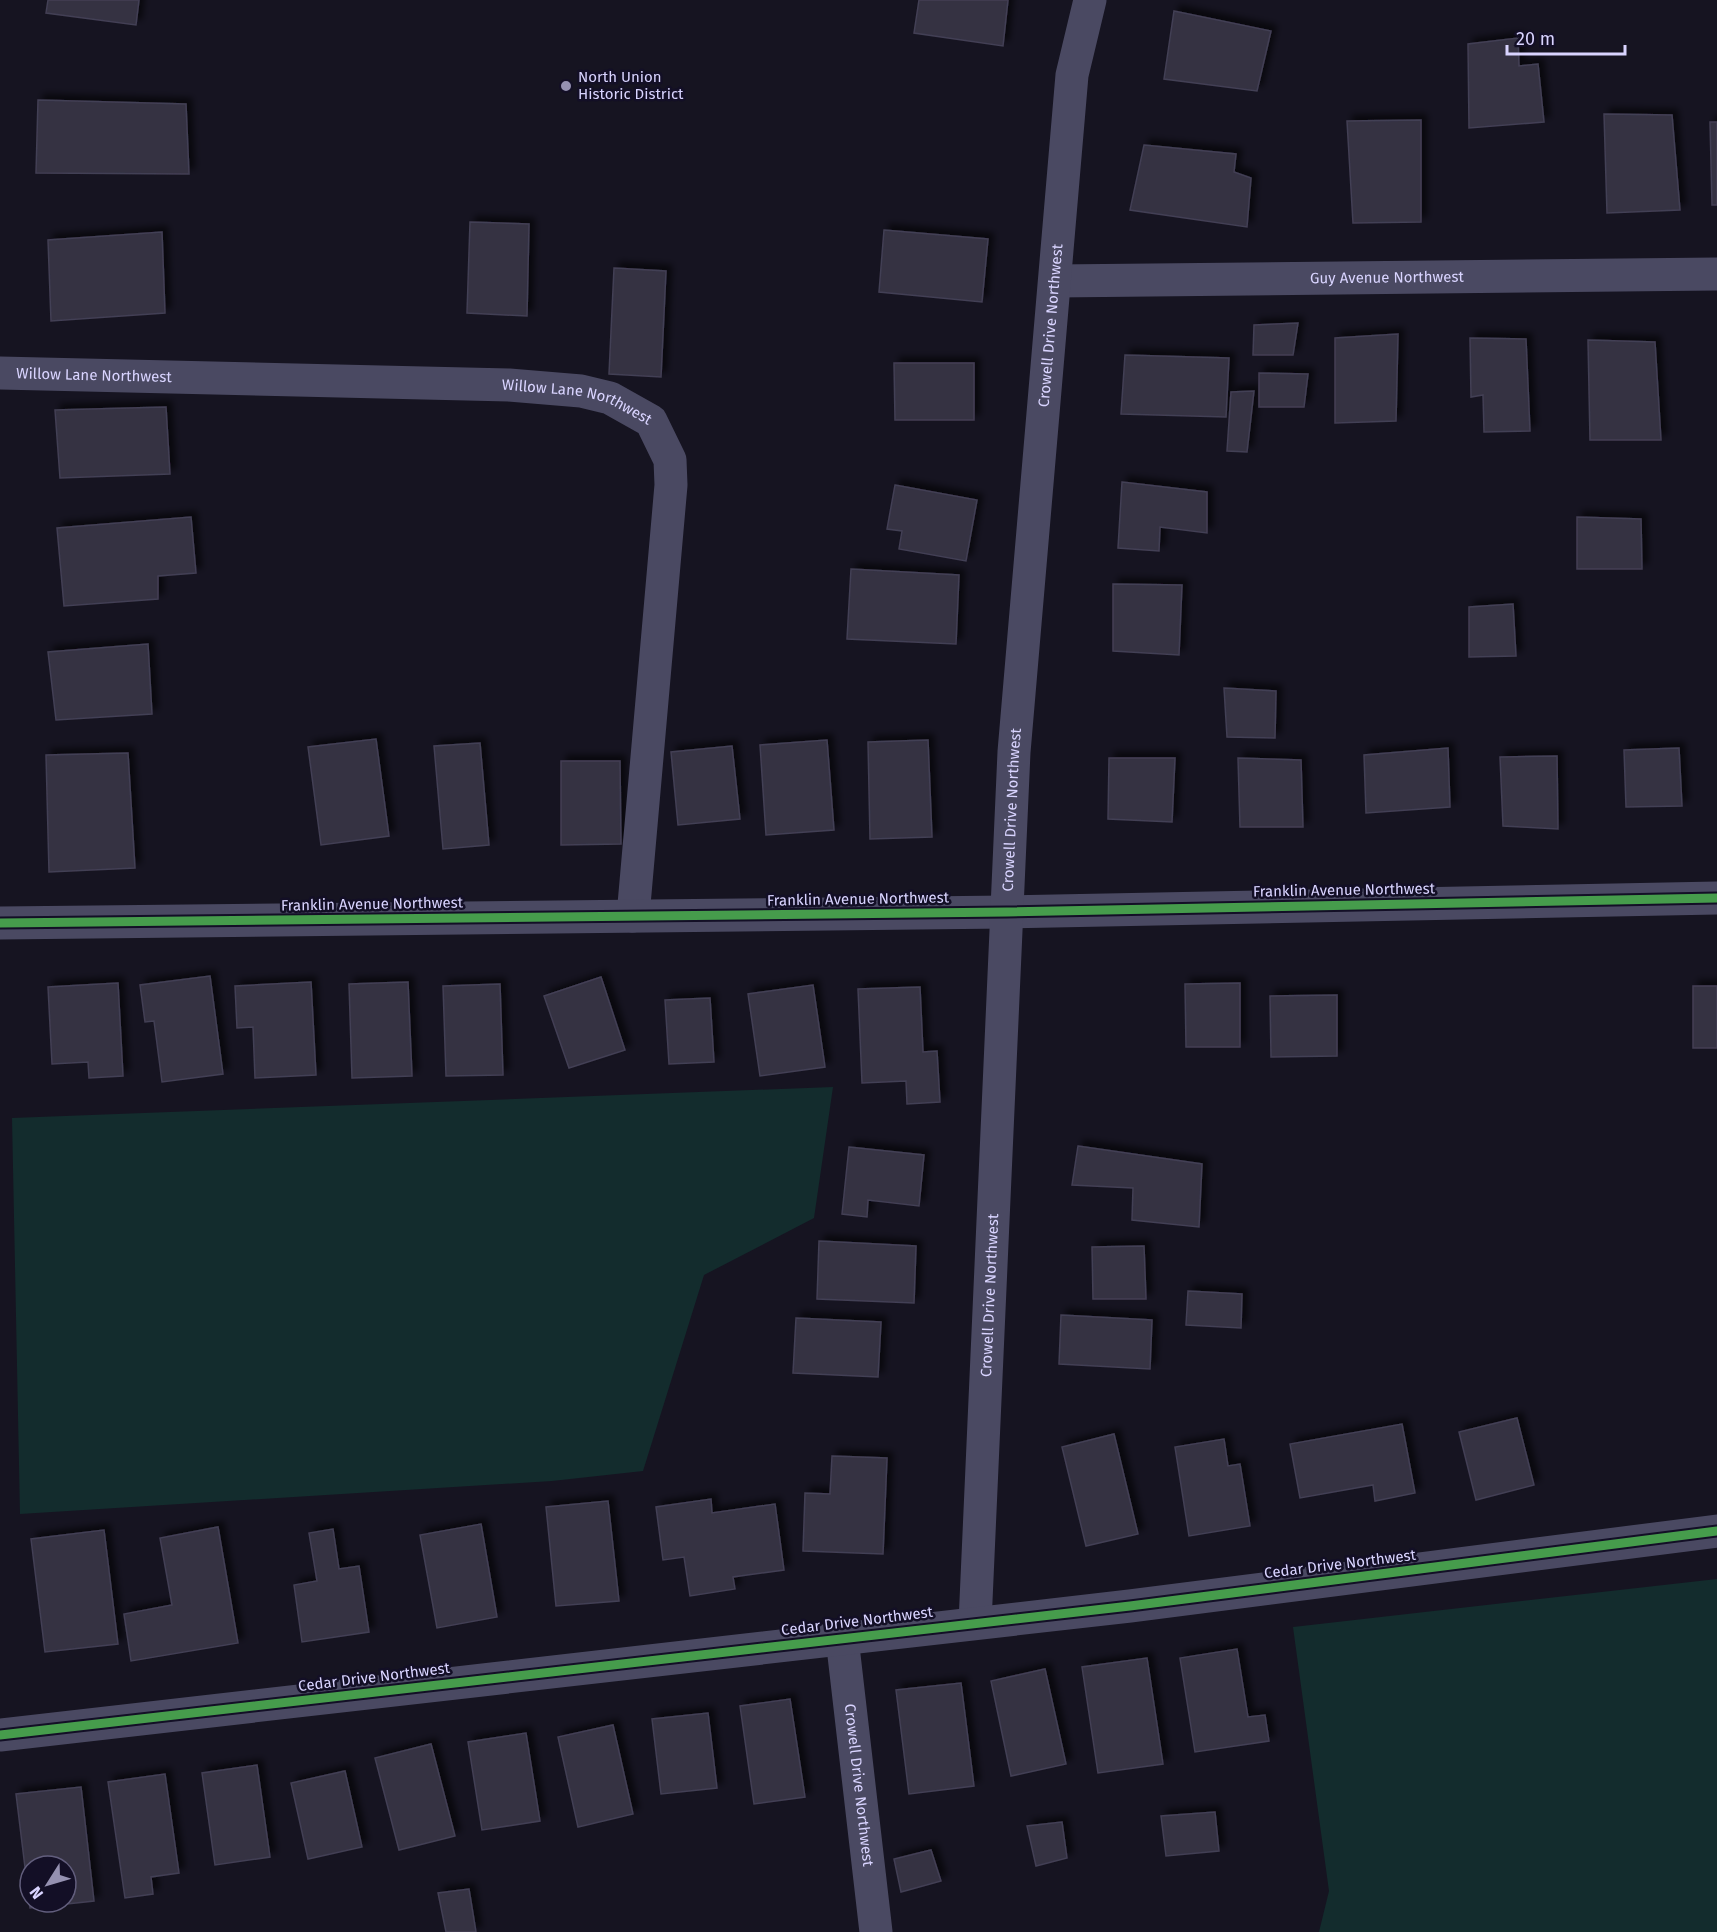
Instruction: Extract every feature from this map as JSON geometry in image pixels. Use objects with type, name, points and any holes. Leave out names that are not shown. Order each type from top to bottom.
[{"type":"street","name":"Crowell Drive Northwest","points":[[975,1623],[1014,752],[1072,75],[1090,0]]},
{"type":"street","name":"Guy Avenue Northwest","points":[[1055,281],[1717,274]]},
{"type":"street","name":"Willow Lane Northwest","points":[[0,373],[509,385],[581,391],[610,398],[651,421],[670,459],[672,485],[633,916]]},
{"type":"street","name":"Franklin Avenue Northwest","points":[[0,923],[1007,912],[1717,898]]},
{"type":"street","name":"Cedar Drive Northwest","points":[[0,1735],[1130,1606],[1717,1531]]},
{"type":"street","name":"Crowell Drive Northwest","points":[[842,1638],[876,1932]]},
{"type":"green space","points":[[833,1087],[814,1218],[704,1275],[643,1471],[552,1481],[20,1514],[12,1118]]},
{"type":"green space","points":[[1717,1579],[1717,1932],[1319,1932],[1329,1891],[1293,1627]]},
{"type":"building","points":[[48,0],[139,0],[136,25],[46,13]]},
{"type":"building","points":[[919,0],[1008,0],[1003,46],[914,33]]},
{"type":"building","points":[[1174,11],[1271,31],[1257,91],[1164,79]]},
{"type":"building","points":[[1518,38],[1519,66],[1538,64],[1544,122],[1469,128],[1468,44]]},
{"type":"building","points":[[38,100],[186,104],[189,174],[36,173]]},
{"type":"building","points":[[1604,114],[1672,115],[1680,210],[1607,213]]},
{"type":"building","points":[[1421,120],[1421,222],[1353,223],[1347,121]]},
{"type":"building","points":[[1710,122],[1717,122],[1717,205],[1712,205]]},
{"type":"building","points":[[1144,145],[1236,154],[1234,172],[1251,178],[1247,227],[1130,210]]},
{"type":"building","points":[[470,222],[529,224],[527,316],[467,313]]},
{"type":"building","points":[[884,230],[988,239],[982,302],[879,292]]},
{"type":"building","points":[[162,232],[165,313],[51,321],[48,240]]},
{"type":"building","points":[[614,268],[666,271],[661,377],[609,374]]},
{"type":"building","points":[[1298,323],[1293,355],[1253,355],[1254,325]]},
{"type":"building","points":[[1398,334],[1396,421],[1335,423],[1335,338]]},
{"type":"building","points":[[1470,338],[1526,339],[1530,431],[1484,432],[1483,395],[1471,397]]},
{"type":"building","points":[[1588,340],[1655,342],[1661,440],[1590,440]]},
{"type":"building","points":[[1125,355],[1229,358],[1226,417],[1121,414]]},
{"type":"building","points":[[894,363],[974,363],[974,420],[895,420]]},
{"type":"building","points":[[1259,373],[1308,374],[1304,407],[1259,407]]},
{"type":"building","points":[[1254,391],[1247,452],[1227,451],[1231,392]]},
{"type":"building","points":[[166,407],[170,474],[60,478],[55,410]]},
{"type":"building","points":[[1122,482],[1207,492],[1207,533],[1160,527],[1159,551],[1118,548]]},
{"type":"building","points":[[895,485],[977,500],[966,561],[899,549],[902,531],[887,529]]},
{"type":"building","points":[[191,517],[196,573],[158,576],[158,599],[64,606],[57,528]]},
{"type":"building","points":[[1577,517],[1641,519],[1642,569],[1577,569]]},
{"type":"building","points":[[851,569],[959,575],[956,644],[847,639]]},
{"type":"building","points":[[1113,584],[1182,585],[1179,655],[1113,651]]},
{"type":"building","points":[[1513,604],[1516,656],[1469,657],[1469,607]]},
{"type":"building","points":[[148,644],[152,714],[56,720],[48,652]]},
{"type":"building","points":[[1224,688],[1276,691],[1275,738],[1227,737]]},
{"type":"building","points":[[376,739],[389,836],[321,845],[308,747]]},
{"type":"building","points":[[827,740],[834,830],[766,835],[760,745]]},
{"type":"building","points":[[928,740],[932,837],[870,839],[868,742]]},
{"type":"building","points":[[480,743],[489,845],[443,849],[434,746]]},
{"type":"building","points":[[732,746],[740,819],[678,825],[671,752]]},
{"type":"building","points":[[1448,748],[1450,807],[1366,813],[1364,755]]},
{"type":"building","points":[[1679,748],[1682,806],[1626,807],[1624,750]]},
{"type":"building","points":[[128,753],[135,868],[49,872],[46,755]]},
{"type":"building","points":[[1557,756],[1558,829],[1503,826],[1500,757]]},
{"type":"building","points":[[1109,758],[1175,758],[1172,822],[1108,819]]},
{"type":"building","points":[[1238,758],[1301,760],[1303,827],[1240,827]]},
{"type":"building","points":[[561,761],[620,761],[621,844],[561,845]]},
{"type":"building","points":[[210,976],[223,1074],[162,1082],[154,1021],[145,1022],[140,985]]},
{"type":"building","points":[[601,977],[625,1050],[569,1068],[544,996]]},
{"type":"building","points":[[311,982],[316,1075],[255,1078],[253,1027],[237,1028],[235,986]]},
{"type":"building","points":[[408,982],[412,1076],[352,1078],[349,984]]},
{"type":"building","points":[[118,983],[123,1076],[89,1078],[88,1062],[52,1064],[48,987]]},
{"type":"building","points":[[1240,983],[1240,1047],[1186,1047],[1185,984]]},
{"type":"building","points":[[500,984],[503,1075],[446,1076],[443,986]]},
{"type":"building","points":[[813,985],[825,1067],[760,1076],[748,994]]},
{"type":"building","points":[[1693,986],[1717,986],[1717,1048],[1693,1048]]},
{"type":"building","points":[[920,987],[923,1052],[937,1051],[940,1102],[907,1104],[906,1081],[862,1083],[858,989]]},
{"type":"building","points":[[1337,995],[1337,1056],[1271,1057],[1270,996]]},
{"type":"building","points":[[710,998],[714,1062],[669,1064],[665,1000]]},
{"type":"building","points":[[1078,1146],[1202,1164],[1199,1227],[1132,1220],[1133,1188],[1072,1185]]},
{"type":"building","points":[[849,1147],[924,1155],[919,1206],[868,1200],[867,1217],[842,1214]]},
{"type":"building","points":[[819,1241],[916,1246],[914,1303],[817,1299]]},
{"type":"building","points":[[1144,1246],[1146,1299],[1093,1299],[1092,1247]]},
{"type":"building","points":[[1188,1291],[1242,1294],[1241,1328],[1186,1325]]},
{"type":"building","points":[[1061,1315],[1152,1320],[1150,1369],[1059,1364]]},
{"type":"building","points":[[796,1318],[881,1322],[878,1377],[793,1373]]},
{"type":"building","points":[[1517,1418],[1534,1485],[1476,1500],[1459,1432]]},
{"type":"building","points":[[1402,1424],[1415,1493],[1375,1501],[1373,1485],[1300,1498],[1290,1444]]},
{"type":"building","points":[[1114,1434],[1138,1534],[1086,1546],[1062,1447]]},
{"type":"building","points":[[1224,1439],[1228,1466],[1240,1464],[1250,1526],[1189,1536],[1175,1447]]},
{"type":"building","points":[[832,1456],[887,1458],[883,1554],[803,1551],[805,1493],[830,1494]]},
{"type":"building","points":[[711,1499],[712,1513],[775,1504],[784,1570],[733,1577],[735,1589],[690,1596],[684,1557],[663,1560],[656,1507]]},
{"type":"building","points":[[608,1501],[619,1601],[556,1606],[546,1507]]},
{"type":"building","points":[[481,1524],[497,1617],[437,1628],[420,1535]]},
{"type":"building","points":[[218,1527],[238,1643],[131,1661],[124,1614],[172,1605],[160,1538]]},
{"type":"building","points":[[333,1529],[339,1569],[359,1566],[369,1632],[302,1642],[294,1585],[317,1581],[309,1533]]},
{"type":"building","points":[[104,1530],[118,1644],[45,1652],[31,1539]]},
{"type":"building","points":[[1237,1649],[1248,1717],[1265,1715],[1269,1741],[1195,1752],[1180,1658]]},
{"type":"building","points":[[1147,1658],[1163,1764],[1098,1773],[1082,1667]]},
{"type":"building","points":[[1045,1669],[1066,1764],[1011,1776],[991,1681]]},
{"type":"building","points":[[961,1683],[974,1786],[909,1794],[896,1690]]},
{"type":"building","points":[[790,1699],[805,1797],[754,1804],[740,1706]]},
{"type":"building","points":[[708,1713],[717,1788],[661,1794],[652,1719]]},
{"type":"building","points":[[613,1725],[633,1814],[578,1827],[558,1737]]},
{"type":"building","points":[[526,1733],[540,1821],[482,1830],[468,1742]]},
{"type":"building","points":[[431,1744],[455,1836],[399,1850],[375,1758]]},
{"type":"building","points":[[257,1765],[270,1857],[215,1865],[202,1773]]},
{"type":"building","points":[[345,1771],[362,1847],[308,1859],[291,1783]]},
{"type":"building","points":[[165,1774],[179,1873],[151,1877],[153,1894],[125,1898],[108,1782]]},
{"type":"building","points":[[81,1787],[94,1901],[78,1903],[78,1854],[23,1854],[16,1794]]},
{"type":"building","points":[[1215,1812],[1219,1851],[1166,1856],[1161,1816]]},
{"type":"building","points":[[1062,1822],[1067,1858],[1036,1866],[1027,1826]]},
{"type":"building","points":[[931,1850],[941,1881],[901,1892],[894,1859]]},
{"type":"building","points":[[469,1889],[476,1932],[446,1932],[438,1893]]},
{"type":"cycle path","points":[[0,923],[1007,912],[1717,898]]},
{"type":"cycle path","points":[[0,1735],[1130,1606],[1717,1531]]},
{"type":"place","name":"North Union Historic District","points":[[566,86]]}]
